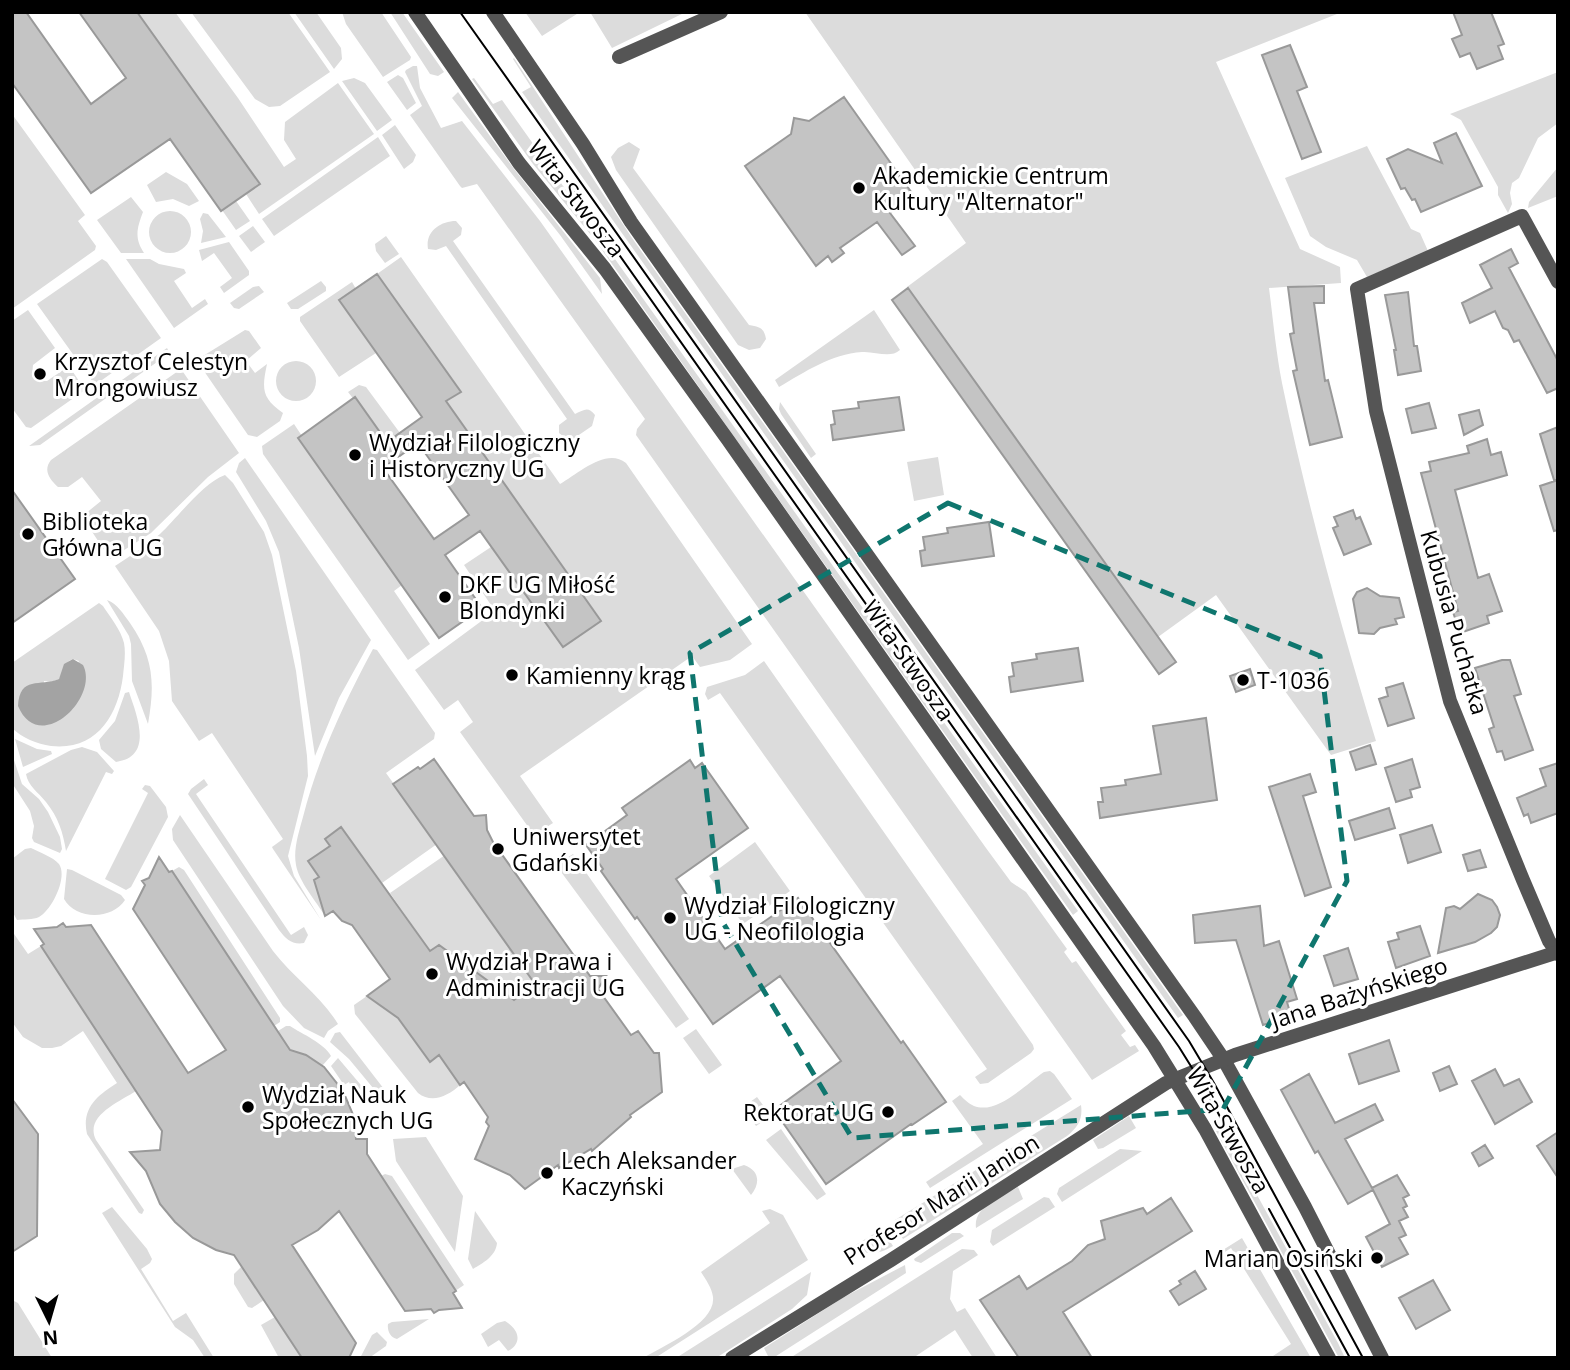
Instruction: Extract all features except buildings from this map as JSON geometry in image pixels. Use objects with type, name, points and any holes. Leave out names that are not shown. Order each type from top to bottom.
[{"type":"street","name":"Wita Stwosza","points":[[415,12],[519,163],[605,269],[728,440],[1150,1040],[1205,1129],[1329,1358]]},
{"type":"street","name":"Wita Stwosza","points":[[493,12],[583,144],[631,222],[1224,1060],[1305,1207],[1382,1358]]},
{"type":"street","points":[[619,57],[720,12]]},
{"type":"street","name":"Kubusia Puchatka","points":[[1557,953],[1523,880],[1450,701],[1376,411],[1357,289],[1522,216],[1558,282]]},
{"type":"street","name":"Jana Bażyńskiego","points":[[1175,1080],[1224,1060],[1557,953]]},
{"type":"street","name":"Profesor Marii Janion","points":[[732,1358],[1175,1080]]},
{"type":"highlighted area","points":[[948,503],[1320,656],[1347,881],[1223,1109],[852,1138],[722,921],[690,653]]},
{"type":"shaded area","points":[[137,12],[175,12],[284,167],[296,159],[284,140],[285,122],[338,83],[374,134],[259,214],[246,194],[260,184]]},
{"type":"shaded area","points":[[191,12],[288,12],[330,72],[280,106],[269,107],[255,99]]},
{"type":"shaded area","points":[[294,12],[316,12],[341,48],[342,59],[334,69]]},
{"type":"shaded area","points":[[342,12],[381,12],[411,57],[410,60],[383,77],[346,24]]},
{"type":"shaded area","points":[[390,12],[402,12],[444,72],[438,76],[430,74]]},
{"type":"shaded area","points":[[525,12],[580,12],[542,36]]},
{"type":"shaded area","points":[[590,12],[686,12],[612,48]]},
{"type":"shaded area","points":[[805,12],[1342,12],[1216,62],[1300,249],[1340,267],[1341,283],[1269,288],[1280,371],[1302,473],[1337,608],[1376,741],[1331,755],[1216,595],[1158,637],[907,287],[966,243]]},
{"type":"shaded area","points":[[514,58],[632,238],[1183,1015],[1178,1018],[522,92],[531,87]]},
{"type":"shaded area","points":[[417,66],[420,88],[441,128],[462,121],[540,221],[986,848],[1011,882],[1026,892],[1067,949],[1064,952],[1072,963],[1076,961],[1126,1031],[1121,1035],[1130,1047],[1135,1045],[1139,1051],[1092,1080],[636,435],[645,419],[477,184],[462,188],[460,186],[410,115],[422,106],[405,72]]},
{"type":"shaded area","points":[[1558,72],[1558,123],[1538,138],[1519,178],[1512,183],[1512,204],[1508,213],[1498,195],[1498,187],[1461,120],[1450,114]]},
{"type":"shaded area","points":[[398,75],[403,78],[416,103],[407,110],[387,82]]},
{"type":"shaded area","points":[[354,78],[365,83],[392,120],[377,131],[342,81]]},
{"type":"shaded area","points":[[474,78],[493,104],[502,100],[1078,911],[1073,915],[595,240],[533,164],[472,79]]},
{"type":"shaded area","points":[[458,92],[514,169],[600,278],[602,294],[560,235],[452,98]]},
{"type":"shaded area","points":[[12,114],[85,215],[78,221],[96,246],[95,250],[12,309]]},
{"type":"shaded area","points":[[395,125],[416,155],[413,162],[404,169],[382,135]]},
{"type":"shaded area","points":[[378,137],[390,156],[274,236],[262,219]]},
{"type":"shaded area","points":[[629,142],[640,149],[633,168],[749,325],[764,332],[766,339],[760,348],[749,350],[738,345],[616,170],[611,157],[618,148]]},
{"type":"shaded area","points":[[1367,146],[1411,229],[1420,233],[1428,251],[1367,277],[1357,260],[1326,247],[1310,236],[1285,178]]},
{"type":"shaded area","points":[[1558,167],[1558,196],[1528,208],[1529,202]]},
{"type":"shaded area","points":[[166,172],[187,184],[199,201],[189,206],[173,199],[156,202],[147,185]]},
{"type":"shaded area","points":[[131,197],[143,212],[138,233],[144,253],[121,253],[97,220]]},
{"type":"shaded area","points":[[236,201],[250,221],[236,230],[222,210]]},
{"type":"shaded area","points":[[170,211],[184,218],[191,232],[184,246],[170,253],[156,246],[149,232],[156,218]]},
{"type":"shaded area","points":[[203,213],[208,214],[226,237],[201,243],[203,231],[200,219]]},
{"type":"shaded area","points":[[456,221],[462,228],[461,235],[453,241],[575,414],[588,410],[595,415],[592,426],[573,439],[568,440],[559,433],[559,425],[567,419],[446,246],[436,250],[428,249],[429,237],[439,225]]},
{"type":"shaded area","points":[[253,226],[265,242],[251,252],[239,236]]},
{"type":"shaded area","points":[[386,236],[399,254],[385,263],[376,251],[375,244]]},
{"type":"shaded area","points":[[229,242],[249,275],[224,293],[220,287],[232,278],[214,253],[202,261],[199,250]]},
{"type":"shaded area","points":[[401,257],[560,484],[601,460],[610,458],[626,463],[752,644],[730,660],[700,667],[692,656],[520,776],[553,823],[534,835],[460,732],[473,722],[458,700],[444,710],[415,670],[495,611],[464,565],[491,547],[563,647],[601,620],[446,401],[461,391],[377,274]]},
{"type":"shaded area","points":[[102,259],[107,262],[161,338],[95,385],[37,304]]},
{"type":"shaded area","points":[[126,259],[150,259],[159,264],[184,269],[186,273],[174,281],[192,308],[205,299],[208,304],[174,328]]},
{"type":"shaded area","points":[[321,281],[326,291],[298,309],[291,309],[287,303]]},
{"type":"shaded area","points":[[352,282],[356,289],[340,301],[376,353],[339,377],[300,321],[300,317]]},
{"type":"shaded area","points":[[259,286],[264,292],[239,309],[230,303],[253,287]]},
{"type":"shaded area","points":[[28,310],[55,348],[33,365],[32,376],[39,381],[47,381],[69,366],[85,390],[31,428],[26,427],[12,408],[12,321]]},
{"type":"shaded area","points":[[874,310],[900,350],[892,354],[862,352],[840,356],[779,387],[775,380]]},
{"type":"shaded area","points":[[245,330],[249,331],[261,348],[246,361],[255,373],[267,364],[265,392],[283,413],[280,421],[257,437],[248,435],[201,364],[203,356]]},
{"type":"shaded area","points":[[167,348],[167,355],[40,445],[29,446]]},
{"type":"shaded area","points":[[296,361],[304,362],[310,367],[315,373],[315,389],[310,395],[304,400],[296,401],[288,400],[282,395],[277,389],[276,381],[277,373],[282,367],[288,362]]},
{"type":"shaded area","points":[[181,369],[239,453],[208,477],[151,533],[110,559],[83,518],[101,501],[82,477],[68,487],[58,487],[48,474],[47,467],[51,460]]},
{"type":"shaded area","points":[[359,385],[366,387],[400,433],[387,442],[348,392]]},
{"type":"shaded area","points":[[780,402],[816,454],[811,458],[781,414]]},
{"type":"shaded area","points":[[294,424],[302,436],[298,438],[402,585],[394,591],[430,644],[408,660],[263,454],[262,446]]},
{"type":"shaded area","points":[[938,457],[944,495],[914,501],[907,462]]},
{"type":"shaded area","points":[[245,458],[371,640],[339,698],[315,756],[299,648],[279,552],[266,521],[236,472],[239,463]]},
{"type":"shaded area","points":[[225,475],[264,532],[272,555],[296,671],[307,756],[308,776],[288,856],[294,876],[321,920],[272,847],[283,839],[212,733],[199,741],[172,701],[169,661],[159,631],[115,566],[160,534],[208,485]]},
{"type":"shaded area","points":[[107,600],[117,607],[130,623],[148,660],[152,696],[148,724],[132,681],[129,636]]},
{"type":"shaded area","points":[[99,603],[115,624],[124,643],[123,676],[110,717],[92,737],[67,746],[35,742],[12,728],[12,663]],"holes":[[[69,661],[79,661],[40,725],[44,681],[59,679]]]},
{"type":"shaded area","points":[[373,649],[377,650],[435,733],[434,739],[386,773],[437,844],[382,883],[341,827],[325,839],[330,846],[309,861],[319,877],[314,880],[325,916],[298,871],[295,859],[297,841],[324,752]]},
{"type":"shaded area","points":[[73,659],[83,665],[86,678],[83,692],[75,706],[65,717],[52,724],[39,725],[28,720],[18,706],[23,690],[32,684],[59,679],[64,664]]},
{"type":"shaded area","points":[[764,661],[1033,1045],[1031,1053],[988,1083],[980,1084],[975,1077],[987,1069],[720,693],[708,700],[705,694],[707,687],[745,675]]},
{"type":"shaded area","points":[[129,692],[136,712],[139,744],[128,759],[116,762],[101,749],[99,740],[115,721],[125,693]]},
{"type":"shaded area","points":[[15,739],[37,749],[51,751],[52,754],[23,767]]},
{"type":"shaded area","points":[[82,747],[97,752],[114,771],[112,774],[106,772],[66,851],[57,819],[31,785],[26,774]]},
{"type":"shaded area","points":[[12,754],[22,784],[39,799],[48,812],[60,837],[60,853],[34,842],[32,838],[34,826],[30,811],[12,783]]},
{"type":"shaded area","points":[[204,779],[208,785],[196,794],[291,935],[304,927],[308,935],[304,943],[290,941],[279,930],[188,794]]},
{"type":"shaded area","points":[[145,785],[150,786],[166,807],[168,817],[131,887],[126,890],[105,879],[148,793],[142,789]]},
{"type":"shaded area","points":[[180,815],[273,951],[338,1024],[328,1031],[324,1038],[304,1028],[283,1006],[173,840],[172,829]]},
{"type":"shaded area","points":[[755,842],[790,891],[743,924],[709,876]]},
{"type":"shaded area","points":[[31,848],[59,864],[62,877],[53,901],[44,913],[37,918],[17,920],[12,911],[12,859],[25,849]]},
{"type":"shaded area","points":[[573,854],[689,1019],[676,1028],[556,865]]},
{"type":"shaded area","points":[[445,855],[536,983],[510,1003],[507,995],[439,945],[430,951],[390,893]]},
{"type":"shaded area","points":[[179,867],[184,870],[280,1018],[280,1022],[274,1026],[172,871]]},
{"type":"shaded area","points":[[67,869],[121,895],[125,900],[119,907],[103,914],[77,911],[64,899]]},
{"type":"shaded area","points":[[12,931],[28,954],[41,946],[136,1091],[105,1111],[95,1124],[94,1131],[96,1140],[144,1210],[142,1214],[87,1134],[86,1117],[93,1103],[117,1083],[83,1031],[61,1046],[42,1048],[23,1037],[12,1022]]},
{"type":"shaded area","points":[[367,996],[398,1018],[430,1062],[442,1053],[460,1085],[440,1097],[429,1098],[418,1093],[355,1014],[354,1005]]},
{"type":"shaded area","points":[[286,1026],[318,1043],[331,1056],[322,1066],[306,1055],[273,1045],[281,1037],[278,1031]]},
{"type":"shaded area","points":[[696,1029],[722,1065],[709,1074],[683,1038]]},
{"type":"shaded area","points":[[340,1032],[385,1093],[378,1094],[349,1059],[330,1042],[335,1033]]},
{"type":"shaded area","points":[[338,1058],[371,1097],[359,1102],[349,1082],[344,1085],[331,1066]]},
{"type":"shaded area","points":[[1050,1071],[1072,1099],[930,1188],[926,1182],[983,1144],[952,1101],[960,1095],[974,1106],[992,1106],[1011,1097],[1044,1072]]},
{"type":"shaded area","points":[[757,1097],[771,1116],[756,1126],[743,1107]]},
{"type":"shaded area","points":[[1081,1105],[1079,1122],[1067,1136],[903,1239],[894,1224],[895,1220]]},
{"type":"shaded area","points":[[1129,1116],[1136,1128],[1098,1149],[1093,1140]]},
{"type":"shaded area","points":[[781,1129],[826,1194],[817,1200],[766,1140]]},
{"type":"shaded area","points":[[1221,1129],[1345,1358],[1339,1358],[1216,1131]]},
{"type":"shaded area","points":[[426,1137],[463,1196],[455,1252],[396,1161],[393,1139]]},
{"type":"shaded area","points":[[1120,1149],[1142,1151],[1062,1202],[1057,1194],[1059,1188]]},
{"type":"shaded area","points":[[744,1165],[753,1170],[757,1177],[751,1195],[732,1169]]},
{"type":"shaded area","points":[[381,1176],[392,1176],[464,1285],[455,1291]]},
{"type":"shaded area","points":[[1018,1187],[1023,1199],[976,1228],[976,1220],[984,1208]]},
{"type":"shaded area","points":[[1044,1197],[1049,1198],[1055,1207],[993,1246],[990,1242],[992,1230]]},
{"type":"shaded area","points":[[112,1207],[147,1249],[152,1259],[141,1269],[173,1321],[186,1313],[214,1358],[205,1358],[193,1340],[175,1327],[102,1213]]},
{"type":"shaded area","points":[[770,1209],[783,1215],[808,1260],[655,1358],[643,1358],[687,1333],[706,1316],[712,1307],[713,1297],[701,1272],[770,1223],[762,1211]]},
{"type":"shaded area","points":[[475,1211],[497,1243],[492,1255],[473,1269],[468,1259]]},
{"type":"shaded area","points":[[877,1232],[884,1232],[893,1246],[873,1253],[864,1252],[854,1246]]},
{"type":"shaded area","points":[[952,1233],[964,1236],[921,1263],[915,1261],[914,1259]]},
{"type":"shaded area","points":[[1242,1238],[1311,1358],[1270,1358],[1291,1344],[1231,1248],[1211,1261],[1210,1258]]},
{"type":"shaded area","points":[[962,1249],[974,1250],[978,1255],[953,1271],[950,1299],[957,1312],[965,1308],[997,1358],[973,1358],[955,1330],[913,1358],[790,1358]]},
{"type":"shaded area","points":[[905,1265],[906,1273],[773,1358],[769,1358],[764,1348],[844,1297]]},
{"type":"shaded area","points":[[242,1266],[264,1300],[252,1308],[248,1307],[234,1284],[234,1274]]},
{"type":"shaded area","points":[[811,1272],[807,1295],[792,1309],[716,1358],[676,1358]]},
{"type":"shaded area","points":[[12,1300],[18,1303],[52,1358],[12,1358]]},
{"type":"shaded area","points":[[275,1317],[302,1358],[279,1358],[261,1325]]},
{"type":"shaded area","points":[[429,1319],[397,1339],[392,1337],[389,1331],[388,1324],[392,1322]]},
{"type":"shaded area","points":[[505,1321],[516,1332],[516,1344],[508,1351],[499,1340],[488,1347],[481,1334]]},
{"type":"shaded area","points":[[377,1332],[387,1342],[386,1346],[369,1358],[360,1358],[372,1335]]},
{"type":"tram line","points":[[460,12],[1189,1041],[1363,1358]]},
{"type":"tram line","points":[[567,181],[1179,1047],[1207,1092],[1246,1166]]},
{"type":"tram line","points":[[1269,1209],[1350,1358]]},
{"type":"place","name":"Akademickie Centrum Kultury \"Alternator\"","points":[[859,188]]},
{"type":"place","name":"Krzysztof Celestyn Mrongowiusz","points":[[40,374]]},
{"type":"place","name":"Wydział Filologiczny i Historyczny UG","points":[[355,455]]},
{"type":"place","name":"Biblioteka Główna UG","points":[[28,534]]},
{"type":"place","name":"DKF UG Miłość Blondynki","points":[[445,597]]},
{"type":"place","name":"Kamienny krąg","points":[[512,675]]},
{"type":"place","name":"T-1036","points":[[1243,680]]},
{"type":"place","name":"Uniwersytet Gdański","points":[[498,849]]},
{"type":"place","name":"Wydział Filologiczny UG - Neofilologia","points":[[670,918]]},
{"type":"place","name":"Wydział Prawa i Administracji UG","points":[[432,974]]},
{"type":"place","name":"Wydział Nauk Społecznych UG","points":[[248,1107]]},
{"type":"place","name":"Rektorat UG","points":[[888,1112]]},
{"type":"place","name":"Lech Aleksander Kaczyński","points":[[547,1173]]},
{"type":"place","name":"Marian Osiński","points":[[1377,1258]]}]
